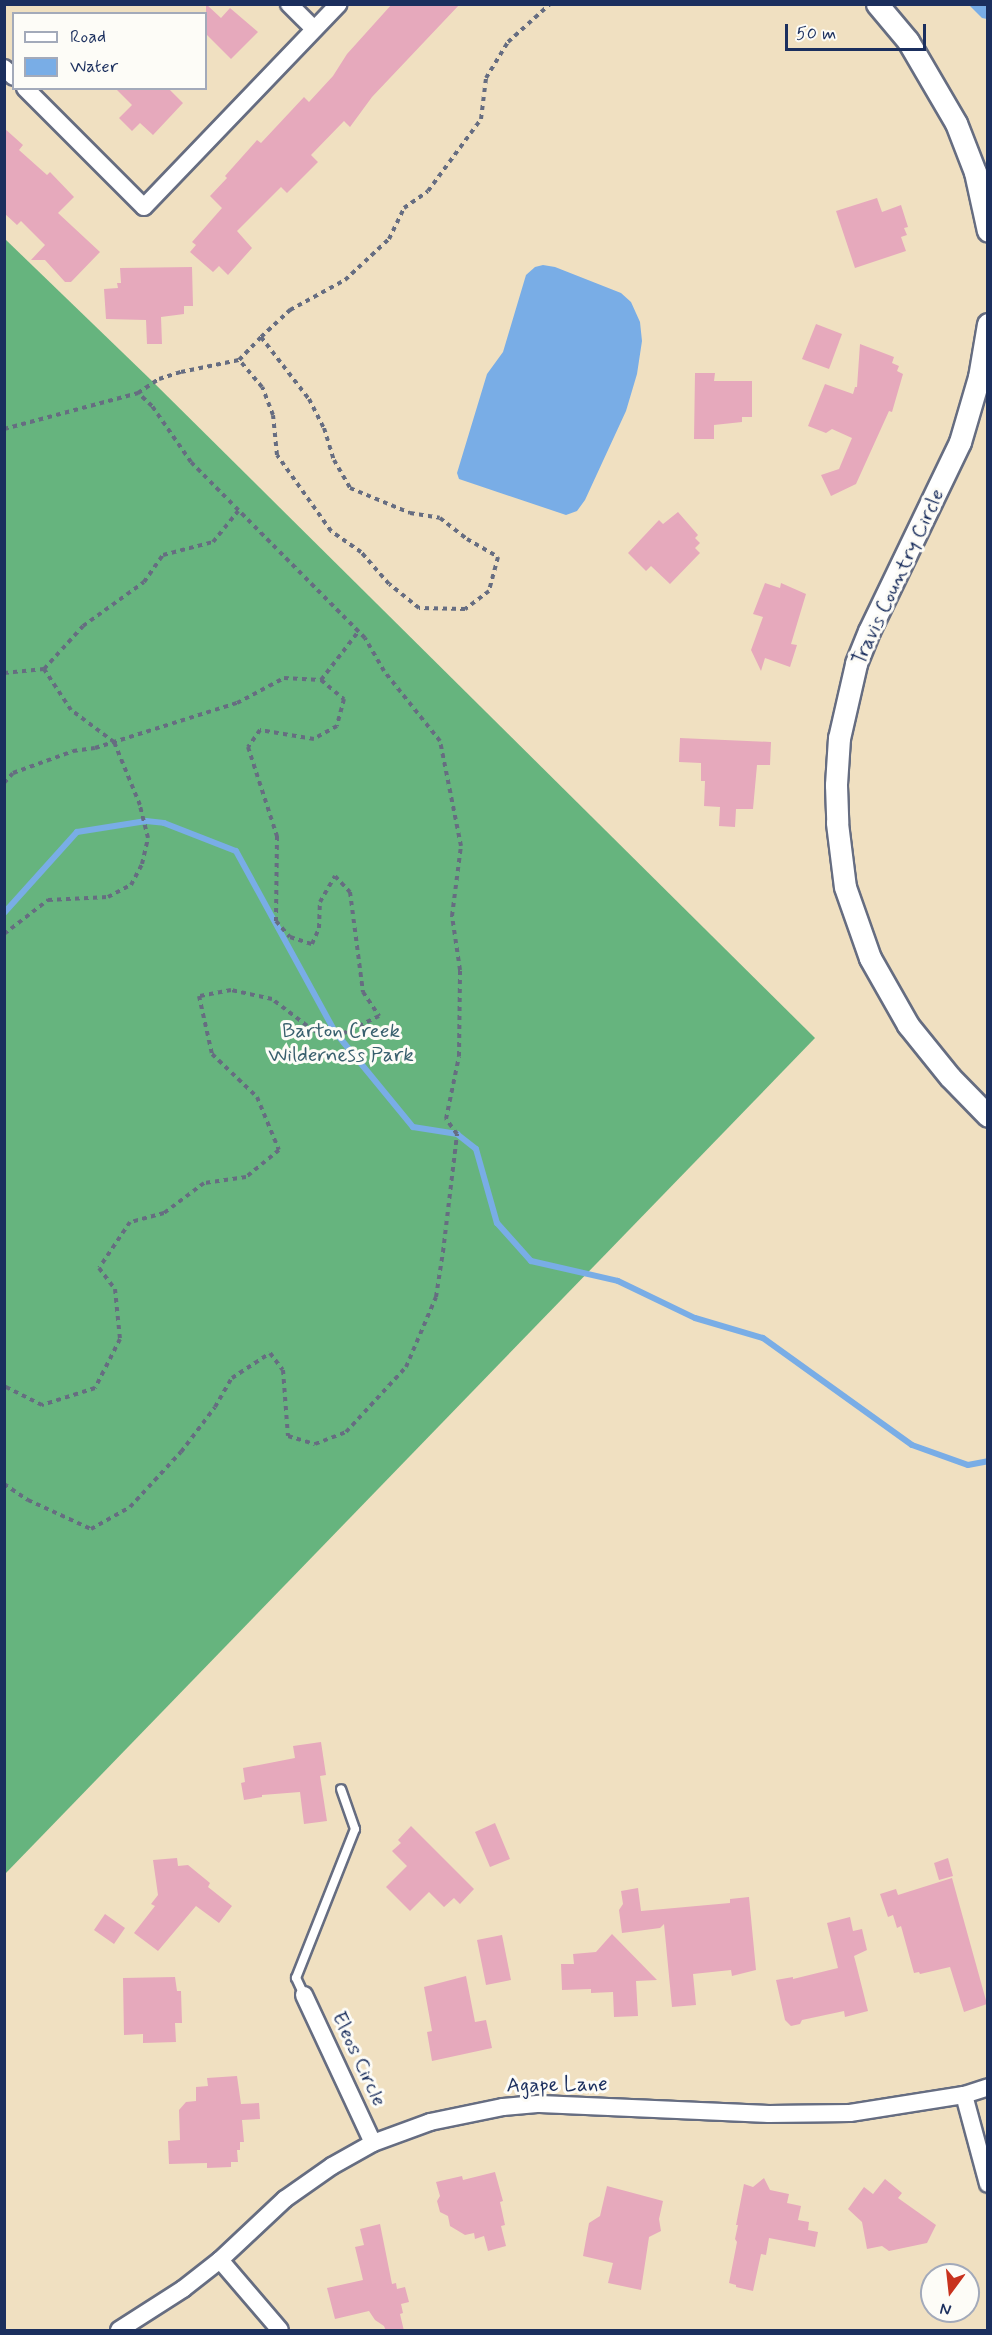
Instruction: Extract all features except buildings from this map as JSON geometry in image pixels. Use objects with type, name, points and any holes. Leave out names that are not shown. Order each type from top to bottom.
[{"type":"street","points":[[290,4],[315,29]]},
{"type":"street","points":[[27,90],[144,207],[339,4]]},
{"type":"street","points":[[877,4],[908,41],[956,123],[975,172],[987,231]]},
{"type":"street","name":"Travis Country Circle","points":[[987,324],[978,377],[960,442],[869,631],[856,664],[839,738],[836,785],[837,822],[845,887],[870,958],[908,1025],[950,1077],[987,1116]]},
{"type":"street","name":"Eleos Circle","points":[[304,1995],[373,2143]]},
{"type":"street","name":"Agape Lane","points":[[119,2331],[154,2310],[220,2260],[285,2199],[332,2166],[373,2143],[430,2122],[503,2107],[551,2104],[813,2115],[895,2107],[964,2095],[987,2087]]},
{"type":"street","points":[[964,2095],[987,2184]]},
{"type":"street","points":[[220,2260],[280,2331]]},
{"type":"lane","points":[[304,1995],[296,1977],[355,1829],[341,1789]]},
{"type":"path","points":[[4,429],[138,393],[159,379],[210,364],[239,360],[290,310],[345,280],[389,239],[404,208],[428,191],[481,119],[486,78],[508,42],[550,4]]},
{"type":"path","points":[[239,360],[262,387],[273,415],[277,455],[331,531],[361,552],[389,584],[419,608],[465,609],[489,591],[498,557],[467,539],[440,518],[410,513],[350,488],[334,460],[324,428],[309,399],[261,337]]},
{"type":"path","points":[[4,1484],[28,1500],[92,1529],[130,1507],[181,1452],[215,1407],[232,1378],[270,1353],[283,1370],[288,1436],[315,1444],[346,1432],[406,1367],[436,1297],[457,1134],[446,1119],[459,1056],[460,970],[452,916],[461,846],[440,741],[384,671],[365,638],[191,462],[152,406],[138,393]]},
{"type":"path","points":[[4,673],[44,669],[83,627],[144,582],[163,555],[213,542],[238,511]]},
{"type":"path","points":[[321,680],[358,632]]},
{"type":"path","points":[[4,934],[48,900],[108,897],[131,885],[142,864],[148,838],[146,822],[114,742],[71,710],[44,669]]},
{"type":"path","points":[[4,783],[12,773],[73,751],[114,742],[237,703],[284,678],[321,680],[344,699],[337,726],[314,739],[260,730],[248,747],[277,836],[276,921],[290,937],[312,944],[319,928],[320,902],[335,876],[350,892],[363,992],[379,1016],[344,1033],[314,1031],[272,999],[231,990],[199,996],[212,1054],[257,1097],[279,1150],[246,1177],[204,1184],[164,1214],[130,1222],[99,1268],[115,1289],[120,1339],[95,1388],[42,1405],[4,1386]]},
{"type":"green space","name":"Barton Creek Wilderness Park","points":[[5,239],[151,380],[815,1038],[5,1874]]},
{"type":"water","points":[[969,5],[987,5],[987,19],[982,18]]},
{"type":"water","points":[[543,265],[555,267],[621,293],[631,302],[640,322],[642,341],[637,374],[626,411],[585,500],[577,511],[566,515],[459,479],[457,473],[487,374],[503,352],[526,275],[535,267]]},
{"type":"waterway","points":[[4,913],[77,832],[146,821],[164,823],[236,851],[335,1032],[413,1127],[457,1134],[476,1149],[497,1223],[531,1261],[618,1281],[695,1318],[763,1338],[912,1445],[968,1465],[988,1461]]}]
